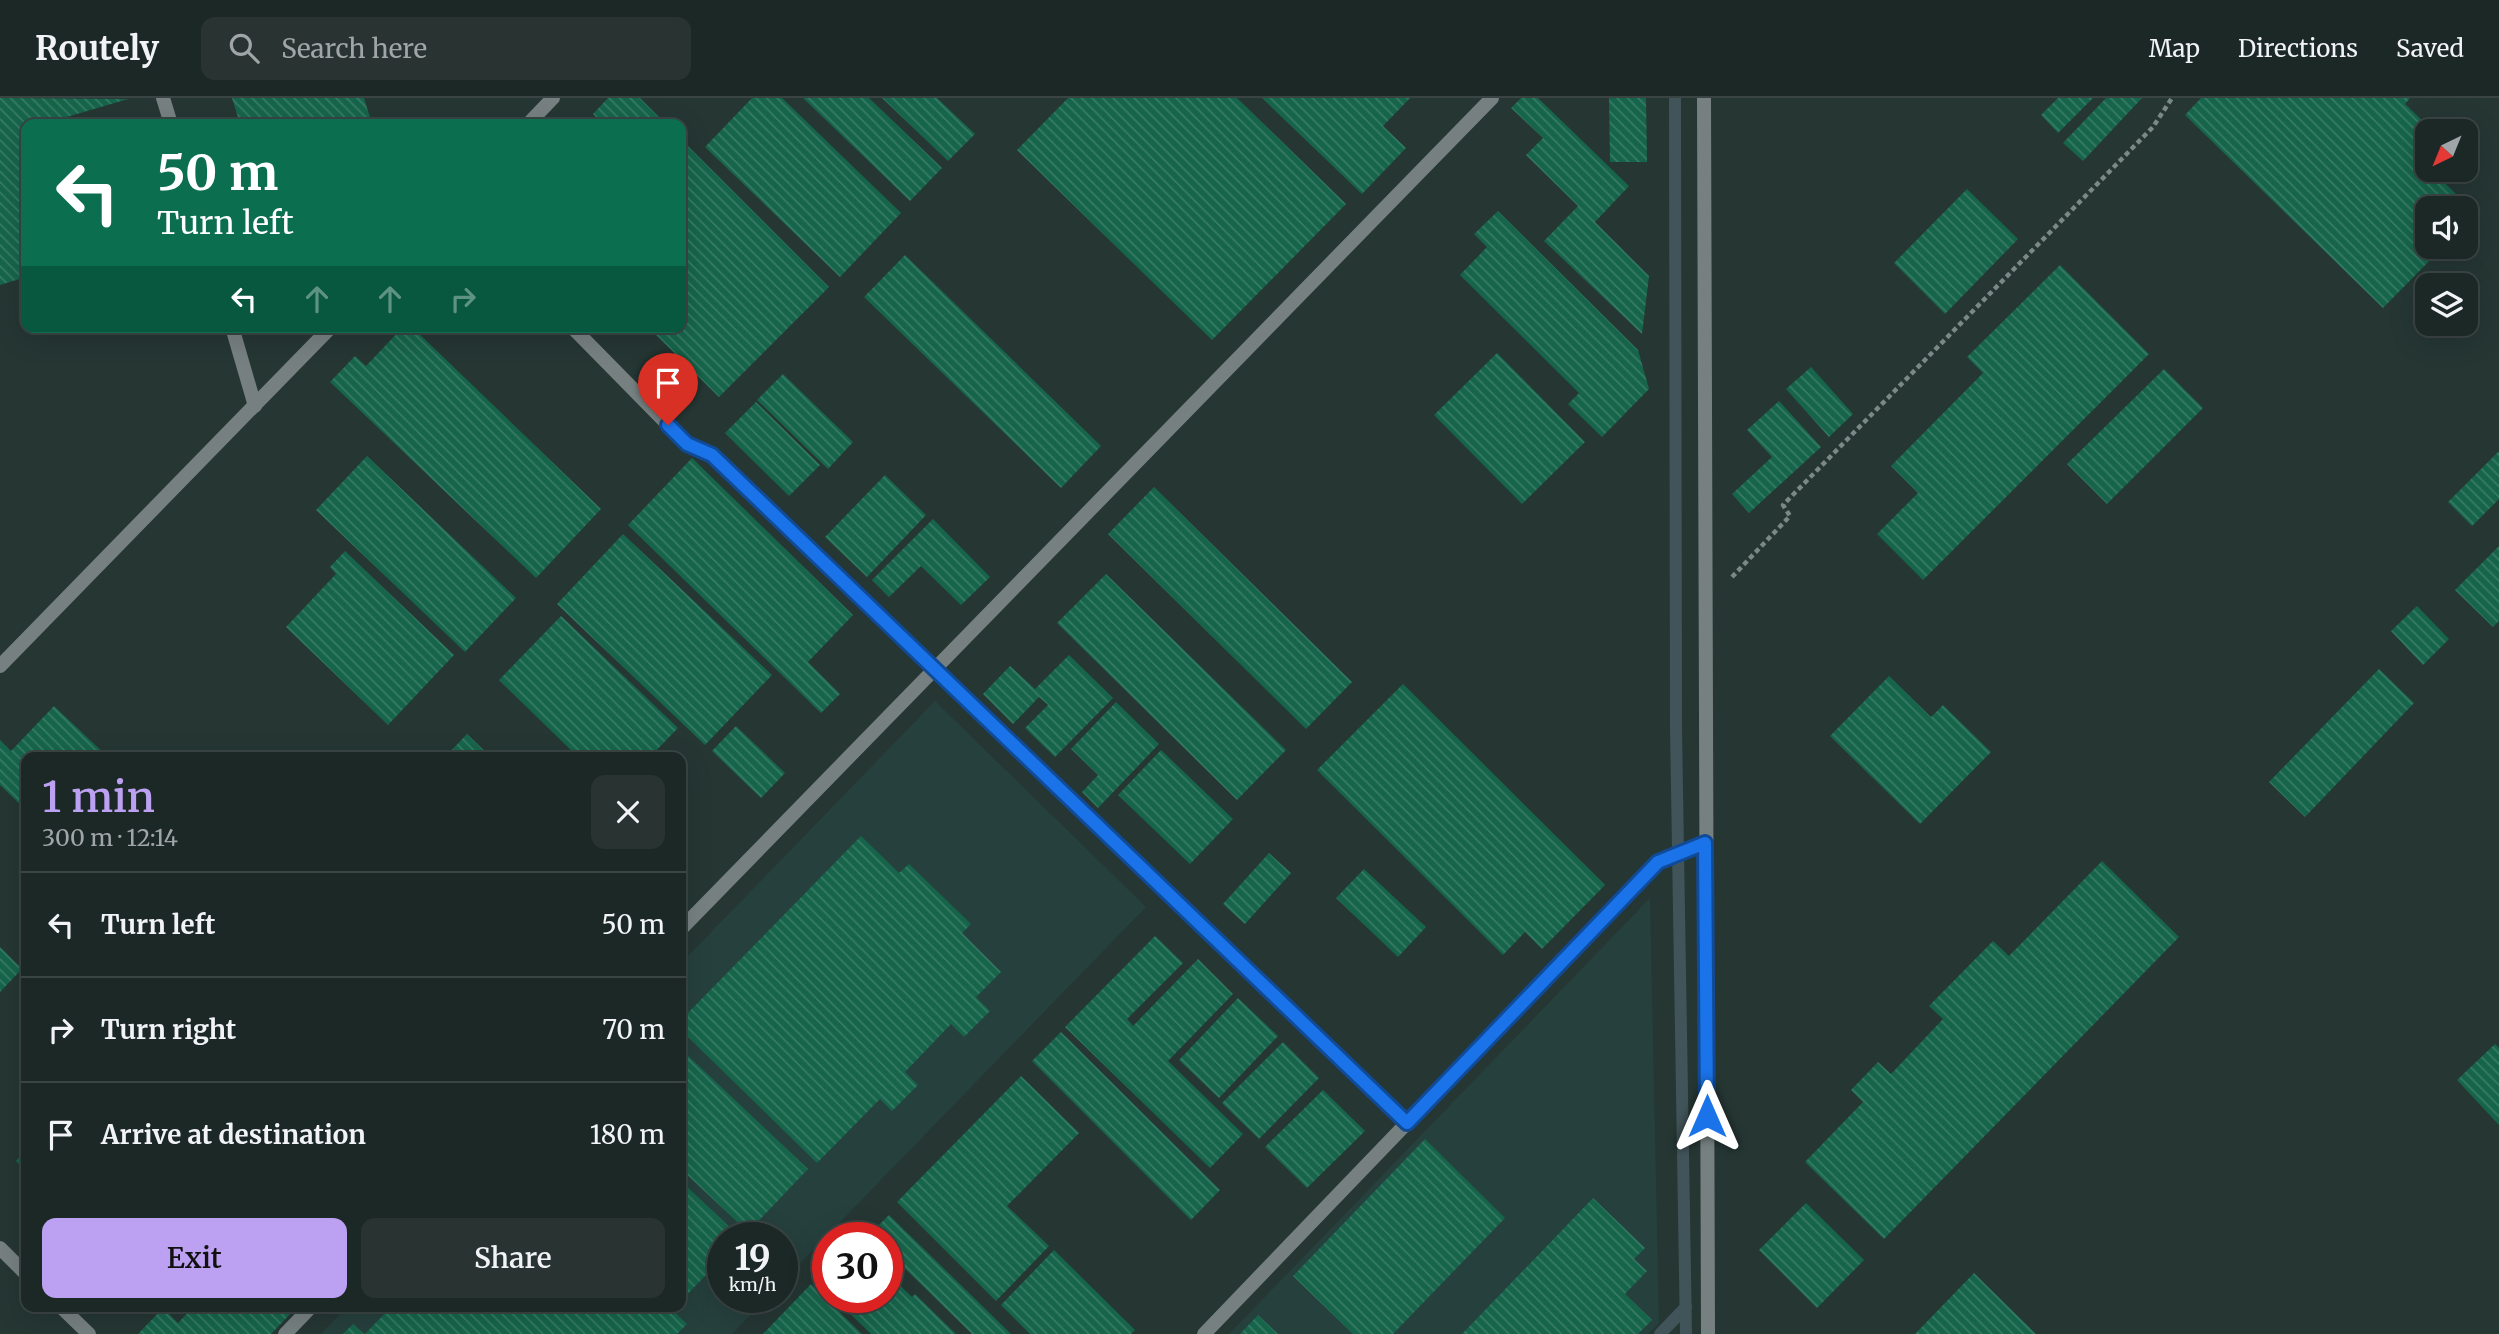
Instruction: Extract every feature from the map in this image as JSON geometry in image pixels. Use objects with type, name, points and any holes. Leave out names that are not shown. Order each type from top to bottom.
[{"type":"street","points":[[163,98],[169,119]]},
{"type":"street","points":[[533,119],[553,98]]},
{"type":"street","points":[[686,924],[1492,98]]},
{"type":"street","points":[[1704,98],[1708,1334]]},
{"type":"street","points":[[234,333],[255,406]]},
{"type":"street","points":[[0,666],[325,333]]},
{"type":"street","points":[[578,333],[687,444],[712,455],[1407,1123]]},
{"type":"street","points":[[1204,1334],[1658,862],[1705,843]]},
{"type":"street","points":[[0,1248],[21,1269]]},
{"type":"street","points":[[66,1312],[89,1334]]},
{"type":"street","points":[[285,1334],[307,1312]]},
{"type":"path","points":[[1707,603],[1790,516],[1783,505],[2153,127],[2172,98]]},
{"type":"shaded area","points":[[935,701],[1146,907],[840,1222],[812,1222],[812,1251],[798,1266],[798,1222],[707,1222],[707,1313],[752,1313],[732,1334],[321,1334],[342,1312],[686,1312],[686,958]]},
{"type":"shaded area","points":[[1650,898],[1659,1323],[1648,1334],[1229,1334]]},
{"type":"building","points":[[0,98],[128,99],[60,119],[21,119],[21,279],[0,285]]},
{"type":"building","points":[[232,98],[364,98],[370,119],[238,119]]},
{"type":"building","points":[[608,98],[640,98],[661,119],[598,119],[593,114]]},
{"type":"building","points":[[752,98],[782,98],[901,213],[840,277],[705,147]]},
{"type":"building","points":[[803,98],[869,98],[942,168],[910,201]]},
{"type":"building","points":[[882,98],[937,98],[975,134],[948,161]]},
{"type":"building","points":[[1068,98],[1237,98],[1346,204],[1212,340],[1017,150]]},
{"type":"building","points":[[1262,98],[1410,98],[1383,126],[1406,148],[1362,194]]},
{"type":"building","points":[[1521,98],[1538,98],[1629,186],[1595,222],[1649,276],[1642,334],[1544,241],[1578,206],[1526,155],[1543,138],[1511,108]]},
{"type":"building","points":[[1609,98],[1646,98],[1647,162],[1610,162]]},
{"type":"building","points":[[2058,98],[2093,98],[2058,133],[2041,115]]},
{"type":"building","points":[[2106,98],[2142,98],[2083,161],[2063,143]]},
{"type":"building","points":[[2201,98],[2410,98],[2405,104],[2421,119],[2415,119],[2415,182],[2444,182],[2458,196],[2415,196],[2415,259],[2431,259],[2383,308],[2185,115]]},
{"type":"building","points":[[686,144],[829,287],[719,397],[654,333],[686,333]]},
{"type":"building","points":[[1967,189],[2018,239],[1945,314],[1894,263]]},
{"type":"building","points":[[1498,211],[1638,350],[1649,389],[1602,437],[1568,404],[1579,393],[1460,275],[1487,247],[1474,234]]},
{"type":"building","points":[[905,255],[1101,446],[1061,488],[864,297]]},
{"type":"building","points":[[2060,265],[2149,354],[1923,580],[1877,534],[1918,493],[1891,466],[1983,373],[1967,357]]},
{"type":"building","points":[[397,333],[418,333],[601,509],[536,578],[330,382],[355,356],[366,366]]},
{"type":"building","points":[[1497,353],[1585,442],[1522,504],[1434,415]]},
{"type":"building","points":[[1811,367],[1853,414],[1829,437],[1786,389]]},
{"type":"building","points":[[2164,369],[2203,408],[2107,504],[2067,464]]},
{"type":"building","points":[[783,374],[853,442],[828,469],[757,400]]},
{"type":"building","points":[[1779,401],[1821,447],[1749,513],[1732,494],[1772,457],[1747,430]]},
{"type":"building","points":[[756,402],[820,465],[789,496],[725,433]]},
{"type":"building","points":[[2499,451],[2499,499],[2472,526],[2448,502]]},
{"type":"building","points":[[367,456],[516,598],[465,652],[316,510]]},
{"type":"building","points":[[692,458],[853,615],[808,662],[840,694],[821,713],[628,525]]},
{"type":"building","points":[[885,475],[926,515],[867,577],[825,537]]},
{"type":"building","points":[[1154,487],[1352,682],[1306,729],[1108,534]]},
{"type":"building","points":[[933,519],[990,577],[961,605],[921,566],[889,597],[872,580]]},
{"type":"building","points":[[623,534],[772,675],[705,745],[557,604]]},
{"type":"building","points":[[2499,546],[2499,621],[2493,627],[2455,590]]},
{"type":"building","points":[[345,551],[454,655],[388,725],[286,627],[336,574],[330,567]]},
{"type":"building","points":[[1106,574],[1286,750],[1237,800],[1057,623]]},
{"type":"building","points":[[2417,606],[2449,639],[2423,665],[2391,631]]},
{"type":"building","points":[[561,616],[678,728],[655,752],[573,752],[499,680]]},
{"type":"building","points":[[1069,655],[1113,698],[1055,757],[1025,728],[1048,705],[1039,697],[1013,724],[983,694],[1010,666],[1035,689]]},
{"type":"building","points":[[2379,669],[2414,703],[2305,817],[2269,782]]},
{"type":"building","points":[[1889,676],[1931,717],[1943,705],[1991,752],[1920,824],[1830,736]]},
{"type":"building","points":[[1403,684],[1605,885],[1542,949],[1525,932],[1503,955],[1317,770]]},
{"type":"building","points":[[1116,702],[1159,744],[1098,808],[1082,792],[1098,775],[1071,749]]},
{"type":"building","points":[[54,706],[103,752],[21,752],[21,805],[0,785],[0,740],[11,751]]},
{"type":"building","points":[[736,726],[785,773],[761,798],[712,751]]},
{"type":"building","points":[[467,734],[486,752],[450,752]]},
{"type":"building","points":[[1161,750],[1233,819],[1190,864],[1118,795]]},
{"type":"building","points":[[861,836],[899,873],[909,864],[971,924],[962,933],[1001,972],[976,997],[990,1011],[964,1037],[951,1024],[905,1072],[918,1085],[892,1111],[880,1099],[817,1163],[686,1035],[686,1015]]},
{"type":"building","points":[[1269,853],[1291,873],[1245,924],[1223,904]]},
{"type":"building","points":[[2102,861],[2179,937],[1884,1239],[1805,1162],[1863,1102],[1851,1090],[1878,1062],[1891,1074],[1943,1019],[1929,1006],[1993,941],[2009,956]]},
{"type":"building","points":[[1364,869],[1426,927],[1398,957],[1336,898]]},
{"type":"building","points":[[1155,936],[1183,963],[1127,1019],[1133,1026],[1198,959],[1233,994],[1168,1061],[1243,1134],[1210,1168],[1065,1027]]},
{"type":"building","points":[[0,947],[21,970],[0,992]]},
{"type":"building","points":[[1238,998],[1278,1036],[1219,1098],[1179,1060]]},
{"type":"building","points":[[1061,1032],[1220,1190],[1191,1220],[1032,1061]]},
{"type":"building","points":[[1283,1042],[1319,1078],[1259,1139],[1222,1103]]},
{"type":"building","points":[[2495,1044],[2499,1048],[2499,1125],[2457,1080]]},
{"type":"building","points":[[686,1054],[808,1169],[758,1222],[737,1222],[686,1174]]},
{"type":"building","points":[[1021,1076],[1079,1133],[1007,1206],[1049,1246],[996,1301],[897,1202]]},
{"type":"building","points":[[1323,1090],[1365,1131],[1307,1188],[1265,1147]]},
{"type":"building","points":[[1425,1139],[1505,1218],[1393,1334],[1353,1334],[1293,1276]]},
{"type":"building","points":[[686,1186],[724,1222],[707,1222],[707,1274],[686,1296]]},
{"type":"building","points":[[1593,1198],[1645,1248],[1634,1259],[1647,1271],[1625,1294],[1652,1320],[1638,1334],[1462,1334]]},
{"type":"building","points":[[1806,1203],[1864,1260],[1817,1308],[1759,1250]]},
{"type":"building","points":[[889,1215],[896,1222],[882,1222]]},
{"type":"building","points":[[903,1229],[1011,1334],[972,1334],[903,1267]]},
{"type":"building","points":[[1054,1250],[1135,1330],[1131,1334],[1030,1334],[1001,1305]]},
{"type":"building","points":[[1974,1273],[2036,1334],[1915,1334]]},
{"type":"building","points":[[811,1284],[812,1313],[841,1313],[862,1334],[763,1334],[783,1313],[798,1313],[798,1298]]},
{"type":"building","points":[[903,1288],[912,1297],[915,1294],[956,1334],[871,1334],[849,1313],[903,1313]]},
{"type":"building","points":[[159,1312],[167,1312],[178,1323],[188,1312],[292,1312],[271,1334],[138,1334]]},
{"type":"building","points":[[386,1312],[674,1312],[687,1324],[677,1334],[365,1334]]},
{"type":"building","points":[[1258,1315],[1278,1334],[1240,1334]]},
{"type":"building","points":[[353,1324],[364,1334],[343,1334]]},
{"type":"waterway","points":[[1675,98],[1676,729],[1686,1334]]},
{"type":"waterway","points":[[1660,1334],[1686,1307]]},
{"type":"route","points":[[668,425],[687,444],[712,455],[1407,1123],[1658,862],[1705,843],[1707,1116]]}]
